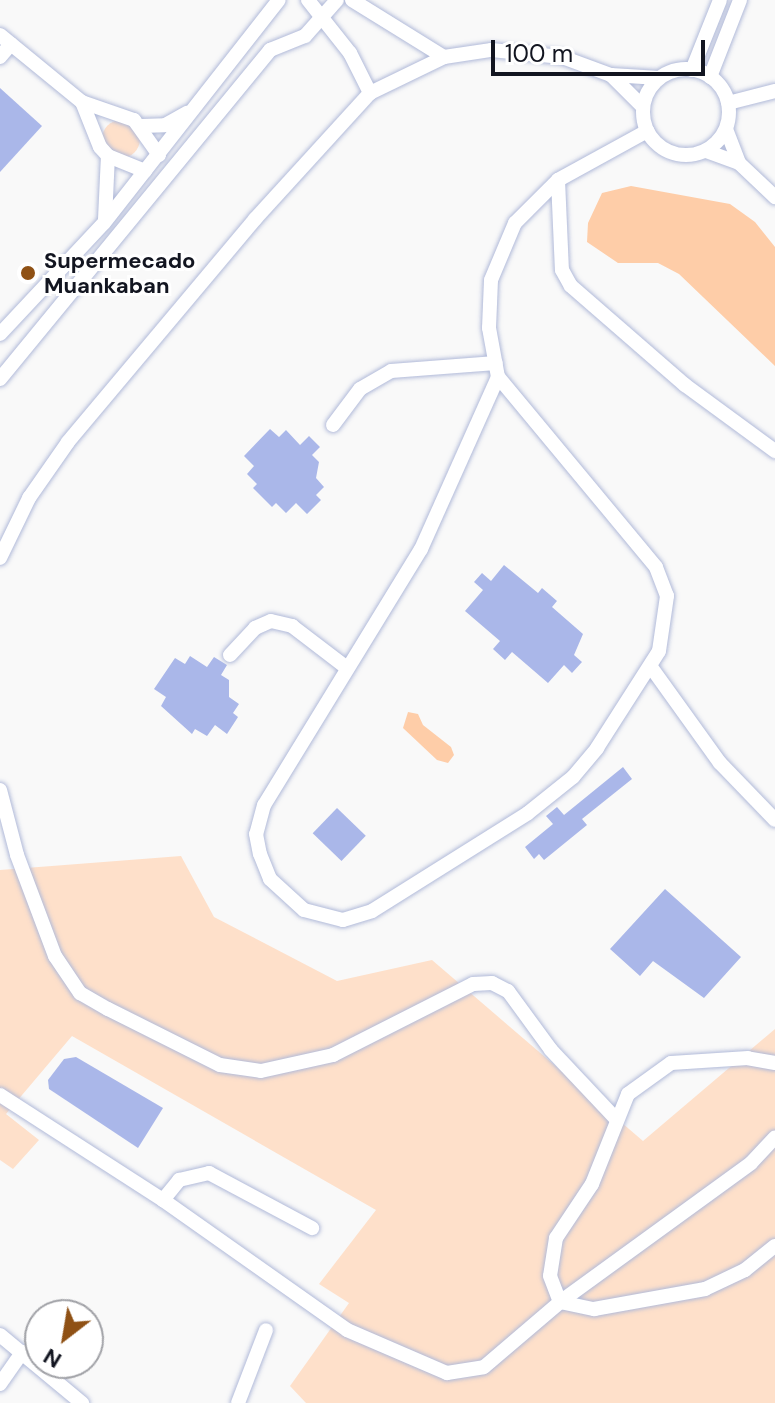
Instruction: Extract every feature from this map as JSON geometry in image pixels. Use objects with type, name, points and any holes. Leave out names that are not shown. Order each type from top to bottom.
[{"type":"street","points":[[0,334],[104,223],[279,0]]},
{"type":"street","points":[[308,0],[350,53],[370,93]]},
{"type":"street","points":[[0,379],[270,50],[305,36],[337,0]]},
{"type":"street","points":[[352,0],[444,57]]},
{"type":"street","points":[[692,70],[720,0]]},
{"type":"street","points":[[710,77],[740,0]]},
{"type":"street","points":[[0,57],[6,40],[82,102],[119,111],[141,126],[159,155]]},
{"type":"street","points":[[0,558],[29,498],[68,442],[255,219],[370,93],[444,57],[517,51],[562,57],[611,75],[659,78],[692,70],[710,77],[728,103],[726,129],[739,163]]},
{"type":"street","points":[[611,75],[643,107],[647,131],[655,143],[679,155],[706,151],[739,163],[775,197]]},
{"type":"street","points":[[643,107],[659,78]]},
{"type":"street","points":[[728,103],[775,91]]},
{"type":"street","points":[[82,102],[92,135],[108,156],[111,178],[104,223]]},
{"type":"street","points":[[141,126],[174,122],[197,105]]},
{"type":"street","points":[[706,151],[726,129]]},
{"type":"street","points":[[497,370],[656,567],[666,609],[651,667],[573,777],[528,813],[372,911],[343,920],[304,910],[283,895],[270,879],[256,834],[264,805],[421,549],[497,370],[491,292],[500,252],[515,223],[558,180],[647,131]]},
{"type":"street","points":[[108,156],[145,171]]},
{"type":"street","points":[[558,180],[562,270],[571,286],[685,385],[775,451]]},
{"type":"street","points":[[333,425],[360,389],[391,371],[497,370]]},
{"type":"street","points":[[230,655],[255,628],[271,621],[292,626],[347,668]]},
{"type":"street","points":[[651,667],[720,763],[775,820]]},
{"type":"street","points":[[0,790],[15,846],[55,956],[80,993],[166,1034],[198,1056],[220,1065],[261,1071],[333,1055],[473,984],[492,983],[508,991],[551,1050],[615,1118]]},
{"type":"street","points":[[0,851],[15,846]]},
{"type":"street","points":[[560,1302],[550,1276],[556,1238],[592,1184],[615,1118],[628,1094],[671,1063],[720,1058],[775,1063]]},
{"type":"street","points":[[0,1095],[163,1200],[347,1330],[447,1373],[484,1367],[560,1302],[751,1163],[775,1137]]},
{"type":"street","points":[[163,1200],[179,1180],[209,1173],[312,1228]]},
{"type":"street","points":[[560,1302],[594,1309],[705,1289],[745,1270],[775,1246]]},
{"type":"street","points":[[238,1403],[266,1330]]},
{"type":"street","points":[[0,1335],[82,1403]]},
{"type":"street","points":[[0,1384],[22,1352]]},
{"type":"shaded area","points":[[121,120],[135,125],[140,139],[135,153],[121,158],[107,153],[102,139],[107,125]]},
{"type":"shaded area","points":[[631,186],[730,204],[755,222],[775,247],[775,366],[679,274],[658,263],[618,263],[587,242],[588,223],[602,193]]},
{"type":"shaded area","points":[[408,712],[418,714],[423,725],[451,747],[454,755],[448,763],[437,760],[403,728]]},
{"type":"shaded area","points":[[181,856],[214,917],[337,981],[432,960],[643,1141],[775,1029],[775,1403],[306,1403],[290,1386],[349,1303],[319,1284],[376,1210],[72,1036],[6,1114],[39,1140],[13,1169],[0,1160],[0,870]]},
{"type":"building","points":[[0,88],[42,126],[0,172]]},
{"type":"building","points":[[270,429],[279,437],[286,430],[300,445],[309,436],[320,447],[312,455],[319,462],[316,478],[324,487],[316,495],[321,500],[307,514],[296,503],[286,513],[276,503],[272,507],[253,488],[257,484],[247,474],[254,466],[244,456]]},
{"type":"building","points":[[504,565],[538,593],[542,588],[557,601],[552,607],[583,634],[574,655],[582,662],[572,673],[564,665],[548,683],[512,652],[505,660],[493,649],[500,641],[465,611],[483,590],[474,582],[482,573],[491,581]]},
{"type":"building","points":[[190,656],[207,667],[214,657],[227,665],[221,675],[229,680],[229,697],[239,704],[233,713],[238,717],[227,734],[215,725],[207,736],[195,729],[192,734],[161,706],[166,697],[154,689],[175,658],[185,664]]},
{"type":"building","points":[[623,767],[632,779],[582,819],[587,825],[544,860],[539,854],[534,859],[525,847],[553,824],[546,816],[557,807],[564,815]]},
{"type":"building","points":[[337,808],[366,836],[341,861],[313,833]]},
{"type":"building","points":[[665,889],[741,957],[704,998],[653,961],[640,976],[610,949]]},
{"type":"building","points":[[76,1057],[163,1108],[138,1148],[49,1089],[48,1080],[64,1059]]},
{"type":"place","name":"Supermecado Muankaban","points":[[28,273]]}]
